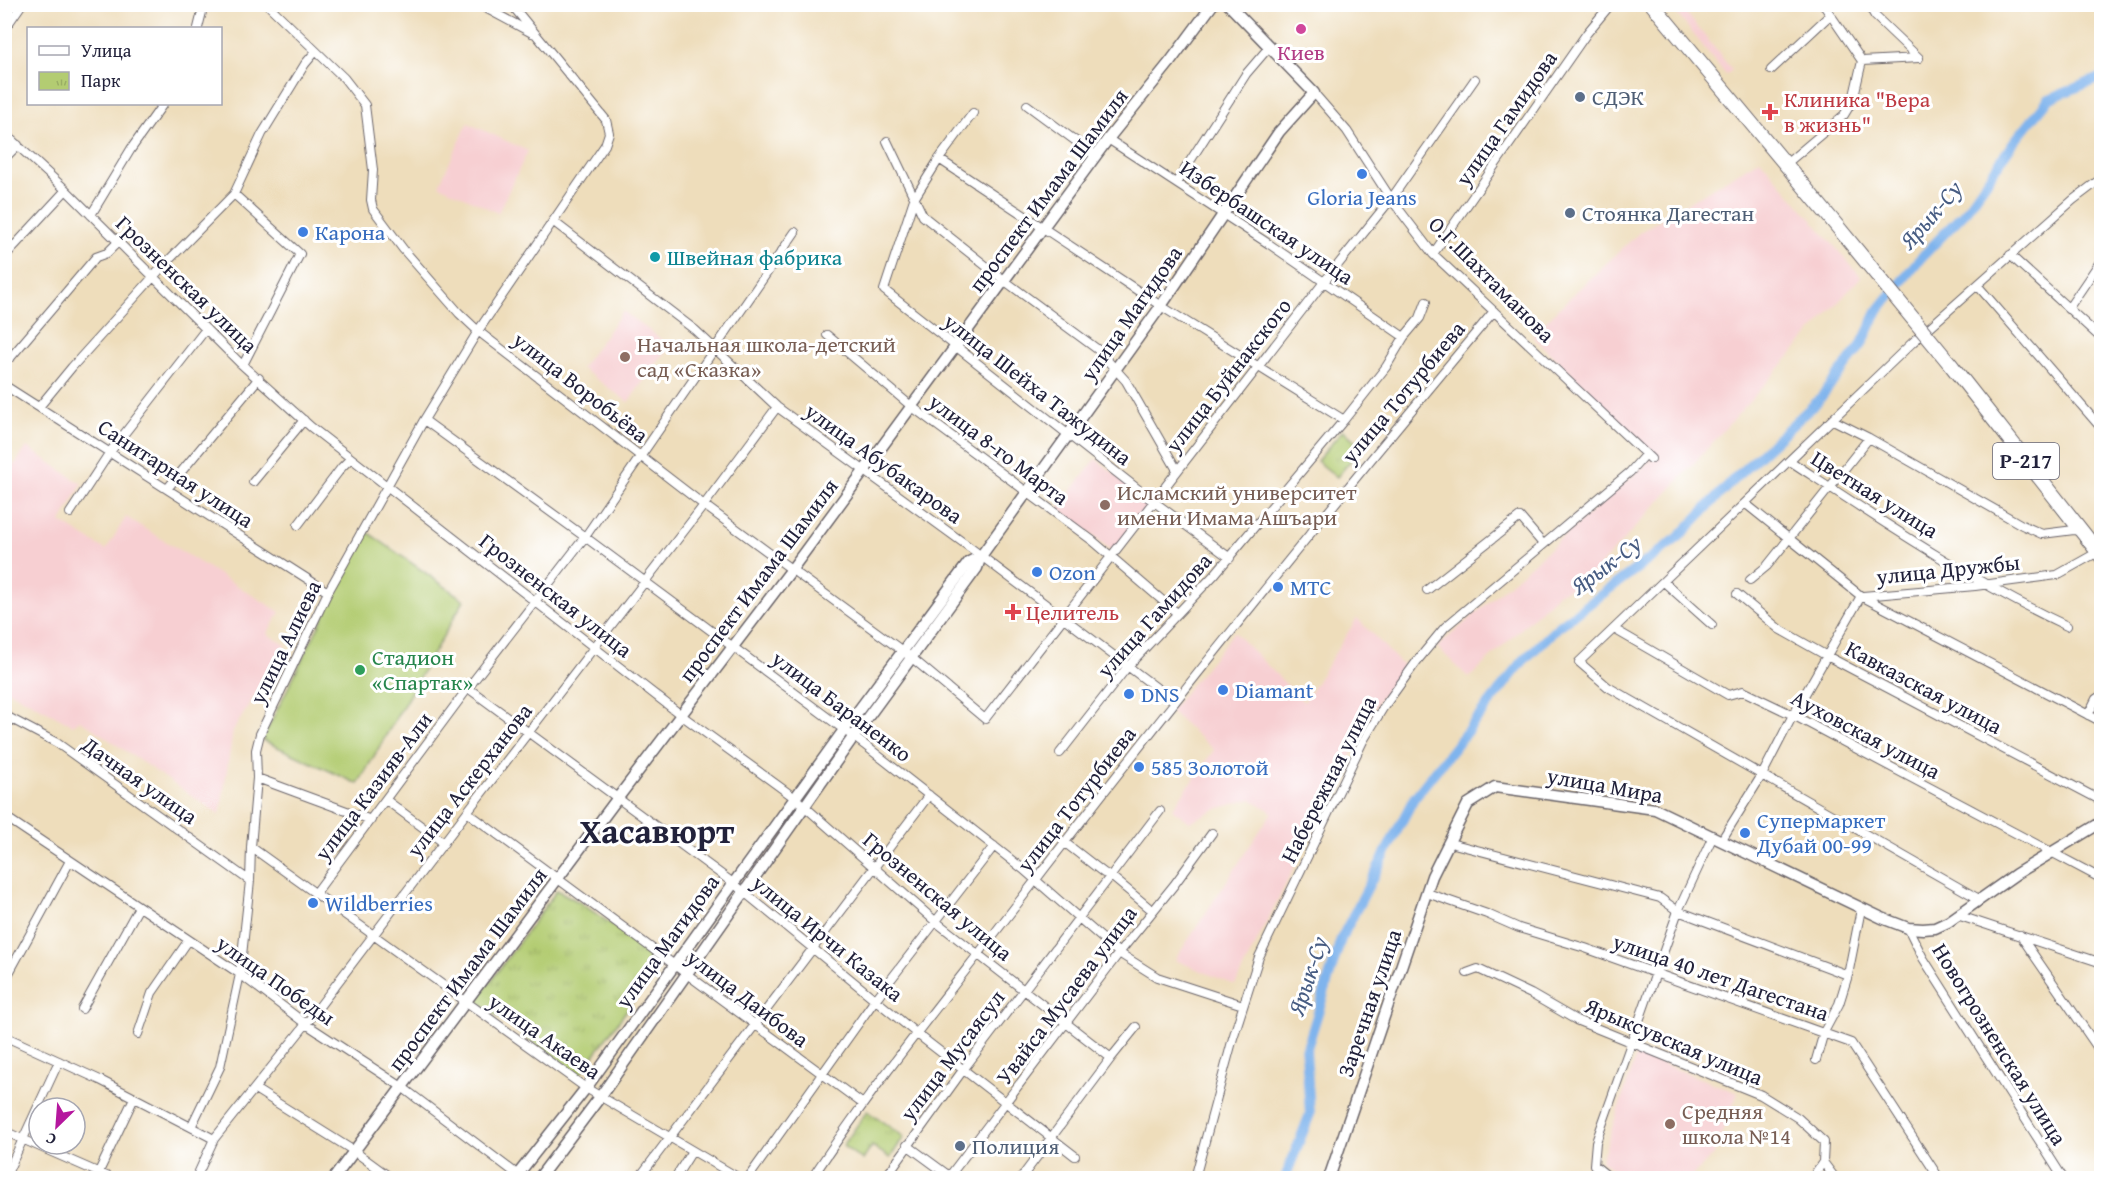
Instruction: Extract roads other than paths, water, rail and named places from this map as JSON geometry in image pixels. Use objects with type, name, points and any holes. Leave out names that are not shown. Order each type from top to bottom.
[{"type":"highway","name":"Р-217","points":[[1658,7],[2095,544]]},
{"type":"main road","name":"проспект Имама Шамиля","points":[[334,1179],[617,799],[792,569],[1108,139],[1213,4]]},
{"type":"main road","name":"О.Г.Шахтаманова","points":[[1228,4],[1314,93]]},
{"type":"main road","name":"улица Магидова","points":[[518,1177],[586,1088],[795,798],[912,658],[977,568],[981,556],[1161,306],[1278,132],[1314,93]]},
{"type":"main road","name":"улица Магидова","points":[[539,1179],[805,806],[902,650],[969,562],[981,556]]},
{"type":"main road","name":"улица Мира","points":[[1468,804],[1495,787],[1655,809],[1861,909],[1908,928],[1923,929],[1935,928],[1948,922],[1979,899],[2102,822]]},
{"type":"main road","name":"Заречная улица","points":[[1329,1179],[1432,876],[1468,804]]},
{"type":"street","points":[[4,30],[22,4]]},
{"type":"street","points":[[198,27],[204,4]]},
{"type":"street","name":"улица Воробьёва","points":[[267,4],[344,78],[365,105],[373,170],[371,200],[373,209],[403,249],[478,331],[704,506],[902,650],[985,719]]},
{"type":"street","points":[[478,4],[538,37]]},
{"type":"street","points":[[511,4],[538,37]]},
{"type":"street","name":"улица Гамидова","points":[[1433,254],[1587,33],[1611,4]]},
{"type":"street","points":[[1786,164],[1844,116],[1853,100],[1862,61],[1823,4]]},
{"type":"street","points":[[1862,61],[1919,58],[1875,16],[1868,4]]},
{"type":"street","points":[[1771,70],[1830,15]]},
{"type":"street","name":"улица Алиева","points":[[191,1127],[220,1067],[240,974],[250,881],[257,778],[256,750],[260,734],[328,592],[424,420],[478,331],[605,145],[609,133],[606,120],[538,37]]},
{"type":"street","points":[[1176,183],[1246,74],[1270,46]]},
{"type":"street","points":[[39,407],[153,277],[234,194],[262,134],[305,64],[316,51]]},
{"type":"street","name":"улица Буйнакского","points":[[985,719],[1258,366],[1391,199],[1475,79]]},
{"type":"street","name":"О.Г.Шахтаманова","points":[[1314,93],[1347,131],[1391,199],[1433,254],[1648,456]]},
{"type":"street","points":[[91,215],[131,149],[162,105]]},
{"type":"street","points":[[1027,105],[1096,156]]},
{"type":"street","points":[[914,199],[973,112]]},
{"type":"street","name":"Грозненская улица","points":[[4,133],[66,190],[243,365],[304,420],[681,715],[795,798],[935,921],[1111,1058]]},
{"type":"street","name":"Избербашская улица","points":[[1108,139],[1404,337]]},
{"type":"street","points":[[887,141],[923,216],[1005,281],[1097,349],[1126,381],[1177,471]]},
{"type":"street","points":[[4,159],[18,145]]},
{"type":"street","points":[[939,159],[1161,306],[1344,420]]},
{"type":"street","points":[[1979,899],[1608,687],[1579,662],[1913,342],[2010,255],[2102,178]]},
{"type":"street","points":[[4,258],[66,190]]},
{"type":"street","points":[[234,194],[300,254],[243,365]]},
{"type":"street","name":"улица Шейха Тажудина","points":[[914,199],[884,290],[1069,436],[1230,558]]},
{"type":"street","name":"улица Абубакарова","points":[[554,222],[695,330],[777,407],[1174,701]]},
{"type":"street","name":"улица Казияв-Али","points":[[315,894],[468,688],[585,537],[795,232]]},
{"type":"street","points":[[11,357],[96,257],[107,253],[118,242]]},
{"type":"street","points":[[2010,255],[2102,339]]},
{"type":"street","points":[[2068,309],[2102,259]]},
{"type":"street","points":[[1978,286],[2102,429]]},
{"type":"street","name":"улица Гамидова","points":[[1060,753],[1128,666],[1230,558],[1344,420],[1386,367],[1404,337],[1420,318],[1426,302]]},
{"type":"street","name":"улица Тотурбиева","points":[[812,1179],[863,1104],[916,1033],[1174,701],[1357,475],[1494,311]]},
{"type":"street","points":[[70,513],[110,452],[206,329]]},
{"type":"street","name":"улица 8-го Марта","points":[[827,335],[911,406],[1093,541],[1177,614]]},
{"type":"street","points":[[167,489],[259,378]]},
{"type":"street","name":"Санитарная улица","points":[[4,385],[328,592]]},
{"type":"street","name":"улица Аскерханова","points":[[195,1179],[214,1139],[306,1024],[593,647],[704,506],[777,407]]},
{"type":"street","points":[[253,483],[304,420]]},
{"type":"street","name":"улица Бараненко","points":[[424,420],[849,733],[994,846],[1119,952],[1157,977],[1243,1005]]},
{"type":"street","points":[[1833,420],[2022,525],[2042,534],[2074,530],[2095,544]]},
{"type":"street","points":[[1750,580],[1767,566],[1869,438]]},
{"type":"street","name":"Набережная улица","points":[[1195,1179],[1243,1005],[1259,957],[1363,741],[1383,708],[1445,627],[1648,456]]},
{"type":"street","points":[[298,525],[351,458]]},
{"type":"street","name":"Цветная улица","points":[[1790,461],[1897,532],[2025,606],[2067,626]]},
{"type":"street","points":[[1746,504],[1862,596],[2102,723]]},
{"type":"street","points":[[1427,590],[1520,517],[1543,544]]},
{"type":"street","name":"улица Дружбы","points":[[1610,1179],[1594,1165],[1596,1142],[1678,911],[1717,839],[1762,775],[1793,715],[1862,596],[2057,575],[2095,544]]},
{"type":"street","points":[[1664,582],[1712,625]]},
{"type":"street","name":"Кавказская улица","points":[[1737,594],[1779,629],[2102,801]]},
{"type":"street","name":"Ауховская улица","points":[[1614,629],[1728,694],[1743,691],[1793,715],[2102,879]]},
{"type":"street","name":"улица Ирчи Казака","points":[[468,688],[733,883],[916,1033],[1075,1156]]},
{"type":"street","points":[[2088,715],[2096,699],[2102,695]]},
{"type":"street","name":"Дачная улица","points":[[4,715],[57,743],[250,881]]},
{"type":"street","points":[[257,778],[371,820]]},
{"type":"street","points":[[639,1179],[929,795]]},
{"type":"street","points":[[386,800],[444,843]]},
{"type":"street","name":"улица Мусаясул","points":[[885,1179],[963,1070],[1160,811]]},
{"type":"street","name":"улица Даибова","points":[[467,812],[863,1104]]},
{"type":"street","name":"улица Победы","points":[[4,816],[240,974],[306,1024],[402,1087],[518,1177]]},
{"type":"street","name":"Увайса Мусаева улица","points":[[950,1178],[1119,952],[1174,885],[1212,833]]},
{"type":"street","points":[[1064,842],[1088,862],[1111,876],[1153,911]]},
{"type":"street","points":[[1450,843],[1660,898],[1678,911],[1848,975]]},
{"type":"street","points":[[748,1179],[875,1000],[994,846]]},
{"type":"street","name":"улица Акаева","points":[[251,847],[586,1088],[739,1179]]},
{"type":"street","points":[[4,982],[70,861]]},
{"type":"street","name":"улица 40 лет Дагестана","points":[[1427,893],[1519,928],[1585,948],[1851,1043],[1939,1179]]},
{"type":"street","points":[[82,1009],[139,908]]},
{"type":"street","points":[[1816,1060],[1824,1032],[1839,1005],[1848,975],[1861,909]]},
{"type":"street","points":[[1957,915],[2102,963]]},
{"type":"street","name":"Новогрозненская улица","points":[[1908,928],[1923,958],[2063,1179]]},
{"type":"street","points":[[2020,935],[2102,1054]]},
{"type":"street","points":[[138,1035],[152,993],[188,941]]},
{"type":"street","name":"Ярыксувская улица","points":[[1467,973],[1478,969],[1531,994],[1576,1020],[1761,1095],[1798,1118],[1824,1142],[1823,1162],[1835,1179]]},
{"type":"street","points":[[1021,1179],[1136,1027]]},
{"type":"street","points":[[4,1036],[214,1139]]},
{"type":"street","points":[[5,1179],[58,1061]]},
{"type":"street","points":[[255,1089],[354,1151],[391,1179]]},
{"type":"street","points":[[98,1176],[134,1098]]},
{"type":"street","points":[[4,1131],[98,1176],[111,1179]]},
{"type":"street","points":[[908,1145],[950,1178]]},
{"type":"street","points":[[675,1179],[692,1150]]},
{"type":"street","points":[[1812,1179],[1823,1162]]},
{"type":"waterway","name":"Ярык-Су","points":[[1285,1178],[1310,1114],[1306,1051],[1341,939],[1414,798],[1523,661],[1558,627],[1679,537],[1736,477],[1818,401],[1861,346],[1877,312],[1918,261],[1965,212],[2013,143],[2049,99],[2102,77]]},
{"type":"place","name":"Киев","points":[[1301,29]]},
{"type":"place","name":"СДЭК","points":[[1580,97]]},
{"type":"place","name":"Клиника \"Вера в жизнь\"","points":[[1770,112]]},
{"type":"place","name":"Gloria Jeans","points":[[1362,174]]},
{"type":"place","name":"Стоянка Дагестан","points":[[1570,213]]},
{"type":"place","name":"Карона","points":[[303,232]]},
{"type":"place","name":"Швейная фабрика","points":[[655,257]]},
{"type":"place","name":"Начальная школа-детский сад «Сказка»","points":[[625,357]]},
{"type":"place","name":"Исламский университет имени Имама Ашъари","points":[[1105,505]]},
{"type":"place","name":"Ozon","points":[[1037,572]]},
{"type":"place","name":"МТС","points":[[1278,587]]},
{"type":"place","name":"Целитель","points":[[1013,612]]},
{"type":"place","name":"Стадион «Спартак»","points":[[360,670]]},
{"type":"place","name":"Diamant","points":[[1223,690]]},
{"type":"place","name":"DNS","points":[[1129,694]]},
{"type":"place","name":"585 Золотой","points":[[1139,767]]},
{"type":"place","name":"Супермаркет Дубай 00-99","points":[[1745,833]]},
{"type":"place","name":"Wildberries","points":[[313,903]]},
{"type":"place","name":"Средняя школа №14","points":[[1670,1124]]},
{"type":"place","name":"Полиция","points":[[960,1146]]},
{"type":"district","name":"Хасавюрт","points":[[657,831]]}]
